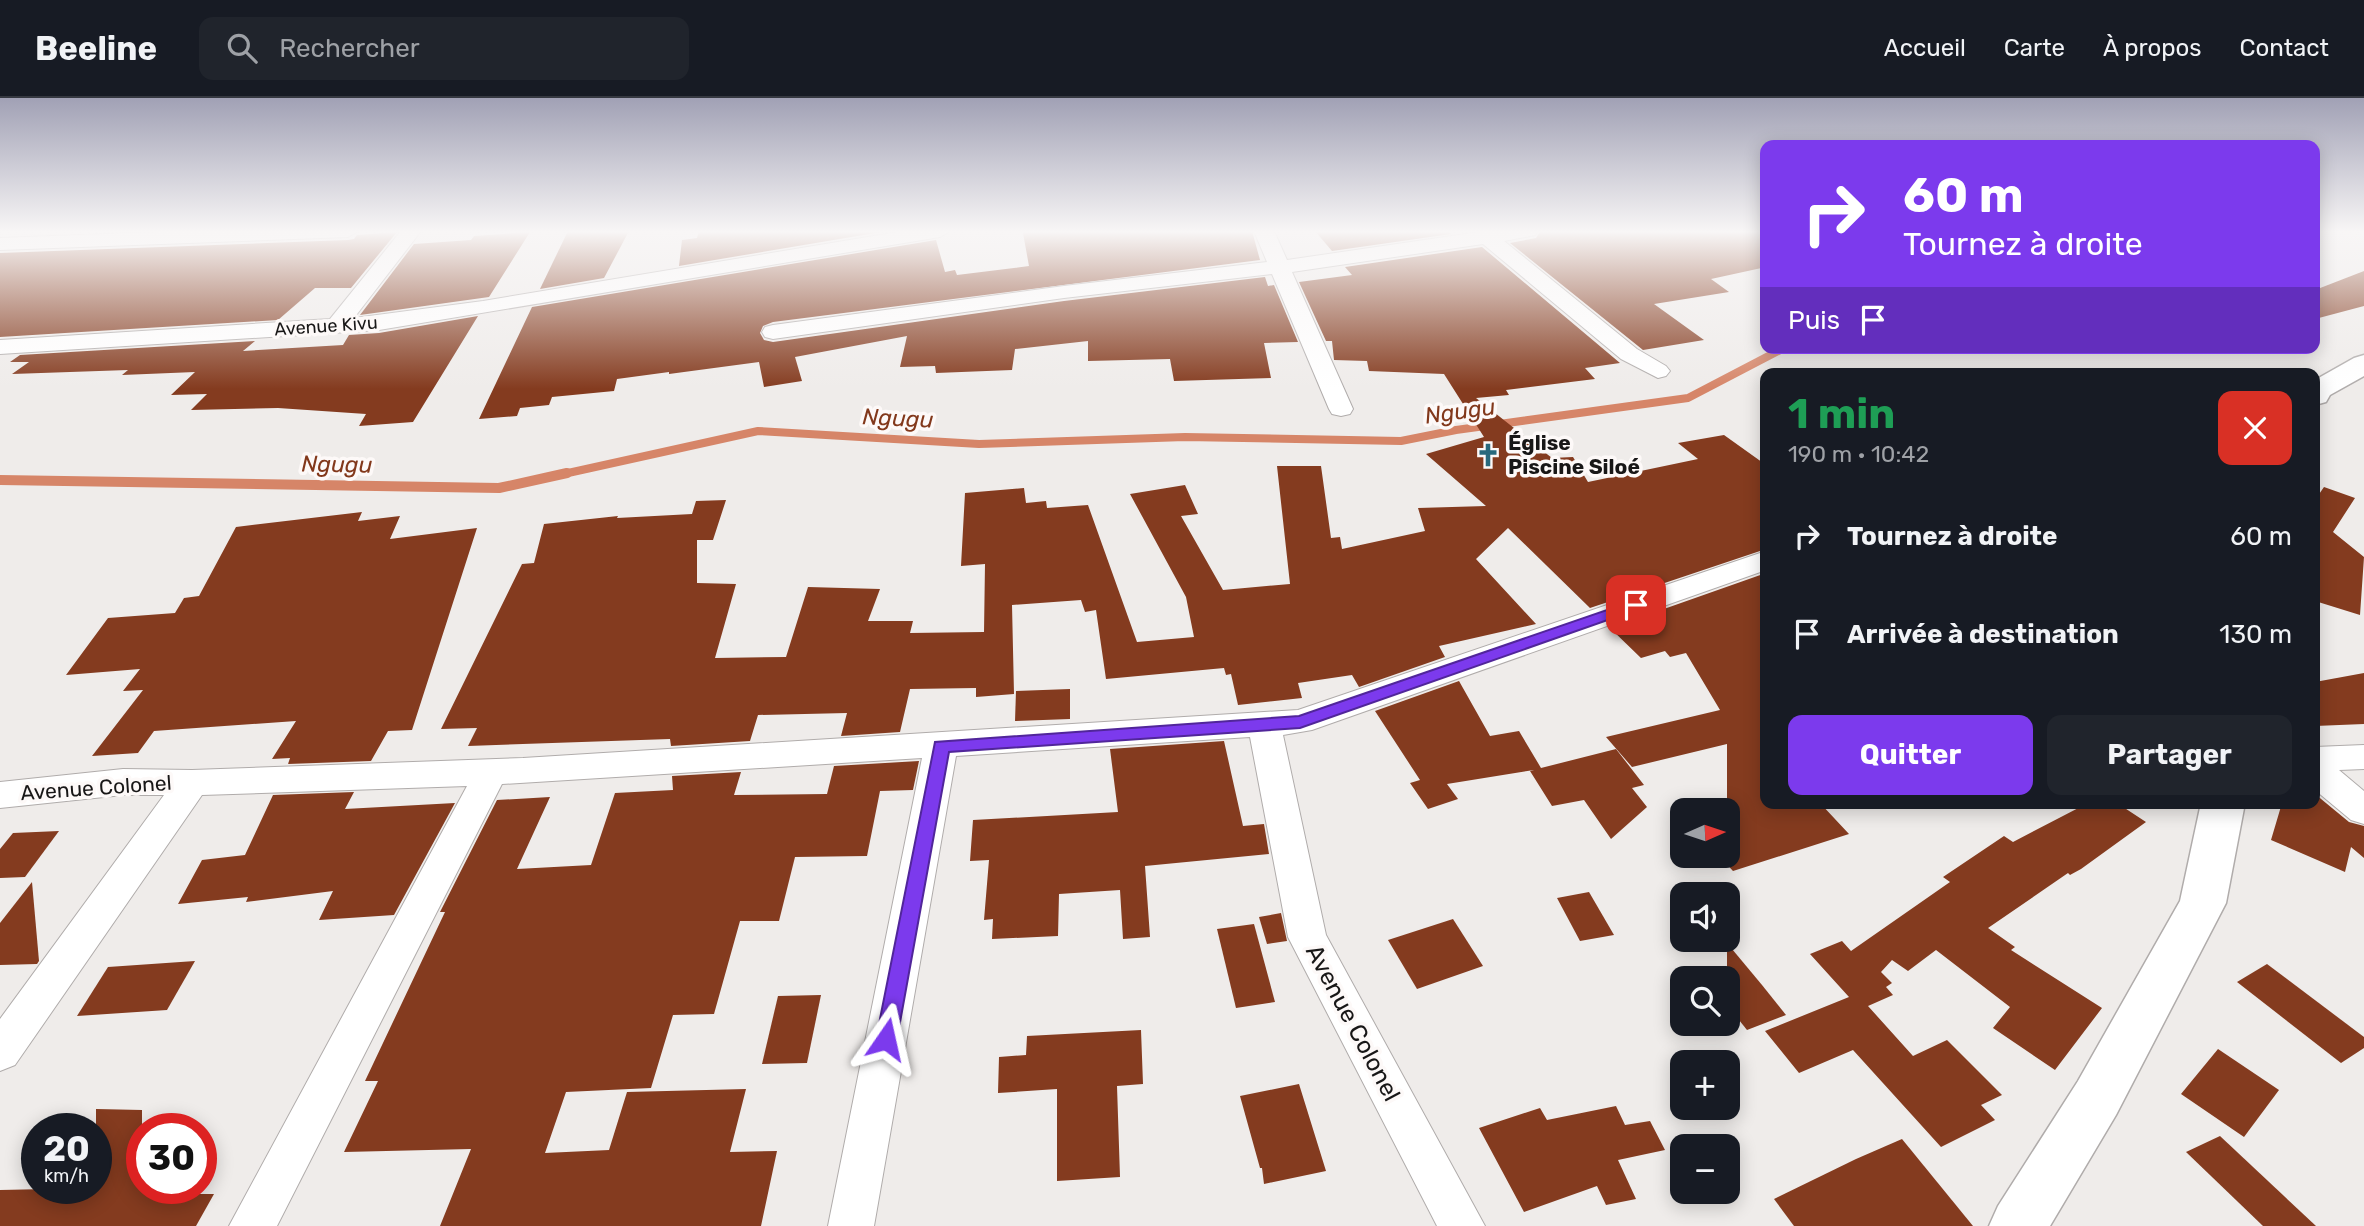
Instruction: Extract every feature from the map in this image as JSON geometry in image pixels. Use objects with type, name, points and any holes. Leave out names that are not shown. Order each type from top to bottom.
[{"type":"street","points":[[336,326],[369,284]]},
{"type":"street","name":"Avenue Kivu","points":[[0,346],[336,326],[483,309],[632,284]]},
{"type":"street","points":[[773,332],[1137,284]]},
{"type":"street","points":[[1289,284],[1341,409]]},
{"type":"street","points":[[1543,284],[1629,354],[1658,371]]},
{"type":"street","points":[[2320,390],[2364,364]]},
{"type":"street","name":"Avenue Colonel","points":[[0,795],[123,782],[192,783],[491,773],[1300,722],[1760,562]]},
{"type":"street","name":"Avenue Colonel","points":[[1264,724],[1307,937],[1462,1226]]},
{"type":"street","points":[[851,1226],[941,746]]},
{"type":"street","points":[[2320,759],[2364,757]]},
{"type":"street","points":[[252,1226],[491,773]]},
{"type":"street","points":[[2320,774],[2364,811]]},
{"type":"street","points":[[0,1052],[192,783]]},
{"type":"street","points":[[2018,1226],[2097,1098],[2203,903],[2222,809]]},
{"type":"building","points":[[0,284],[355,284],[351,288],[315,288],[278,320],[0,337]]},
{"type":"building","points":[[384,284],[497,284],[489,297],[360,315]]},
{"type":"building","points":[[543,284],[571,284],[540,289]]},
{"type":"building","points":[[673,284],[1074,284],[773,322],[763,326],[760,333],[764,340],[773,342],[1209,284],[1267,284],[1268,286],[1274,285],[1298,342],[1264,343],[1271,378],[1174,381],[1170,359],[1088,361],[1088,341],[1015,349],[1012,370],[936,373],[935,366],[900,367],[907,336],[795,357],[802,381],[764,387],[759,362],[669,372],[617,379],[614,391],[552,397],[549,405],[520,408],[517,416],[479,419],[532,307]]},
{"type":"building","points":[[1300,284],[1526,284],[1620,363],[1585,368],[1595,379],[1506,390],[1509,395],[1476,398],[1552,458],[1573,457],[1588,482],[1698,459],[1678,443],[1724,435],[1760,461],[1760,551],[1590,608],[1508,528],[1476,559],[1536,624],[1439,646],[1445,657],[1359,687],[1352,675],[1298,683],[1302,698],[1238,705],[1231,674],[1226,675],[1224,668],[1106,679],[1096,610],[1085,612],[1081,600],[1012,605],[1014,694],[976,697],[976,688],[910,689],[900,732],[841,736],[847,713],[758,715],[750,741],[671,746],[670,739],[468,746],[477,728],[441,729],[522,564],[534,563],[544,524],[618,516],[617,518],[692,514],[696,501],[726,500],[713,540],[697,540],[697,583],[736,584],[715,658],[786,657],[808,587],[880,589],[868,621],[913,621],[910,633],[984,632],[985,564],[961,566],[965,493],[1024,488],[1026,503],[1046,501],[1047,508],[1088,505],[1137,642],[1194,637],[1186,597],[1130,494],[1185,485],[1198,514],[1181,516],[1223,590],[1290,584],[1277,466],[1321,466],[1331,538],[1340,537],[1342,549],[1425,531],[1418,508],[1486,506],[1426,454],[1484,437],[1444,374],[1369,371],[1367,361],[1334,360],[1332,341],[1326,341]]},
{"type":"building","points":[[1561,284],[1717,284],[1729,292],[1654,304],[1704,340],[1643,350]]},
{"type":"building","points":[[2331,284],[2364,284],[2364,306],[2320,318],[2320,288]]},
{"type":"building","points":[[478,316],[413,422],[359,426],[366,414],[278,408],[191,410],[207,394],[171,395],[195,372],[122,375],[128,370],[12,374],[29,362],[10,362],[20,355],[255,341],[243,351],[343,345],[349,335],[379,333]]},
{"type":"building","points":[[2324,487],[2355,498],[2333,532],[2364,557],[2360,615],[2320,603],[2320,493]]},
{"type":"building","points":[[362,512],[358,521],[400,516],[390,539],[477,528],[412,730],[388,731],[371,761],[288,764],[290,758],[272,759],[296,721],[154,731],[138,753],[92,756],[143,690],[123,691],[140,669],[66,675],[108,618],[175,613],[184,598],[199,596],[236,527]]},
{"type":"building","points":[[1760,575],[1760,809],[1826,809],[1849,834],[1733,871],[1730,868],[1740,868],[1740,798],[1727,798],[1727,744],[1632,767],[1606,737],[1720,710],[1686,653],[1670,657],[1665,651],[1641,658],[1610,628]]},
{"type":"building","points":[[2364,673],[2364,724],[2320,726],[2320,681]]},
{"type":"building","points":[[1459,681],[1490,736],[1519,731],[1541,768],[1616,749],[1644,785],[1632,788],[1647,807],[1611,839],[1584,800],[1552,806],[1530,771],[1534,770],[1447,784],[1458,799],[1428,809],[1410,783],[1420,780],[1375,711]]},
{"type":"building","points":[[1070,689],[1070,719],[1015,721],[1016,691]]},
{"type":"building","points":[[1224,741],[1243,826],[1264,824],[1269,854],[1145,866],[1150,937],[1123,939],[1120,890],[1059,894],[1058,936],[992,939],[993,919],[984,920],[989,860],[970,861],[973,820],[1118,812],[1110,749]]},
{"type":"building","points":[[919,761],[913,790],[880,791],[867,856],[795,857],[779,921],[740,921],[714,1014],[673,1015],[651,1088],[566,1092],[545,1153],[609,1150],[627,1092],[746,1089],[730,1152],[777,1151],[761,1226],[440,1226],[471,1149],[344,1152],[378,1081],[365,1081],[445,912],[440,912],[497,800],[550,797],[517,869],[591,865],[615,793],[673,790],[672,776],[741,772],[734,795],[827,794],[834,766]]},
{"type":"building","points":[[354,792],[345,809],[455,803],[394,915],[319,920],[333,891],[246,902],[248,897],[178,904],[202,860],[245,855],[273,795]]},
{"type":"building","points":[[2320,798],[2349,822],[2364,826],[2364,858],[2351,847],[2345,872],[2271,840],[2280,809],[2320,809]]},
{"type":"building","points":[[2076,809],[2126,809],[2146,822],[2081,869],[2070,875],[2068,873],[1988,928],[2015,947],[2011,950],[2102,1008],[2055,1070],[1993,1028],[2010,1007],[1936,950],[1908,971],[1892,960],[1881,972],[1892,983],[1886,987],[1893,995],[1868,1006],[1913,1056],[1947,1040],[2002,1095],[1981,1105],[1995,1120],[1941,1147],[1853,1050],[1799,1073],[1765,1031],[1849,997],[1810,954],[1842,941],[1851,951],[1950,882],[1943,877],[2004,836],[2013,842]]},
{"type":"building","points":[[59,831],[25,877],[0,878],[0,849],[13,833]]},
{"type":"building","points":[[32,882],[39,961],[37,964],[0,965],[0,923]]},
{"type":"building","points":[[1589,892],[1614,935],[1580,941],[1557,898]]},
{"type":"building","points":[[1281,913],[1287,941],[1267,944],[1259,917]]},
{"type":"building","points":[[1453,919],[1483,966],[1417,989],[1388,940]]},
{"type":"building","points":[[1254,924],[1275,1002],[1236,1008],[1217,929]]},
{"type":"building","points":[[1727,952],[1734,952],[1786,1015],[1747,1030],[1740,1021],[1740,966],[1727,966]]},
{"type":"building","points":[[195,961],[167,1010],[77,1016],[108,967]]},
{"type":"building","points":[[2267,964],[2364,1037],[2364,1048],[2341,1063],[2237,982]]},
{"type":"building","points":[[821,995],[807,1063],[762,1064],[778,996]]},
{"type":"building","points":[[1141,1030],[1143,1084],[1117,1086],[1120,1177],[1057,1181],[1057,1089],[998,1093],[999,1057],[1026,1055],[1027,1036]]},
{"type":"building","points":[[2218,1049],[2279,1090],[2244,1137],[2181,1094]]},
{"type":"building","points":[[1299,1084],[1326,1171],[1264,1184],[1262,1168],[1240,1096]]},
{"type":"building","points":[[1616,1106],[1625,1125],[1650,1121],[1665,1150],[1618,1160],[1636,1199],[1606,1205],[1597,1186],[1524,1212],[1479,1128],[1540,1108],[1547,1120]]},
{"type":"building","points":[[96,1109],[142,1110],[142,1113],[126,1113],[126,1204],[208,1204],[196,1226],[0,1226],[0,1190],[21,1190],[21,1204],[112,1204],[112,1113],[96,1113]]},
{"type":"building","points":[[2220,1136],[2316,1226],[2263,1226],[2186,1152]]},
{"type":"building","points":[[1902,1139],[1973,1226],[1794,1226],[1774,1199],[1856,1159]]},
{"type":"waterway","name":"Ngugu","points":[[559,475],[758,431],[979,444],[1185,437],[1401,441],[1456,430],[1688,398],[1772,354]]},
{"type":"waterway","name":"Ngugu","points":[[0,480],[499,488],[567,473]]},
{"type":"place","name":"Église Piscine Siloé","points":[[1488,455]]},
{"type":"route","points":[[886,1039],[941,746],[1300,722],[1636,605]]}]
